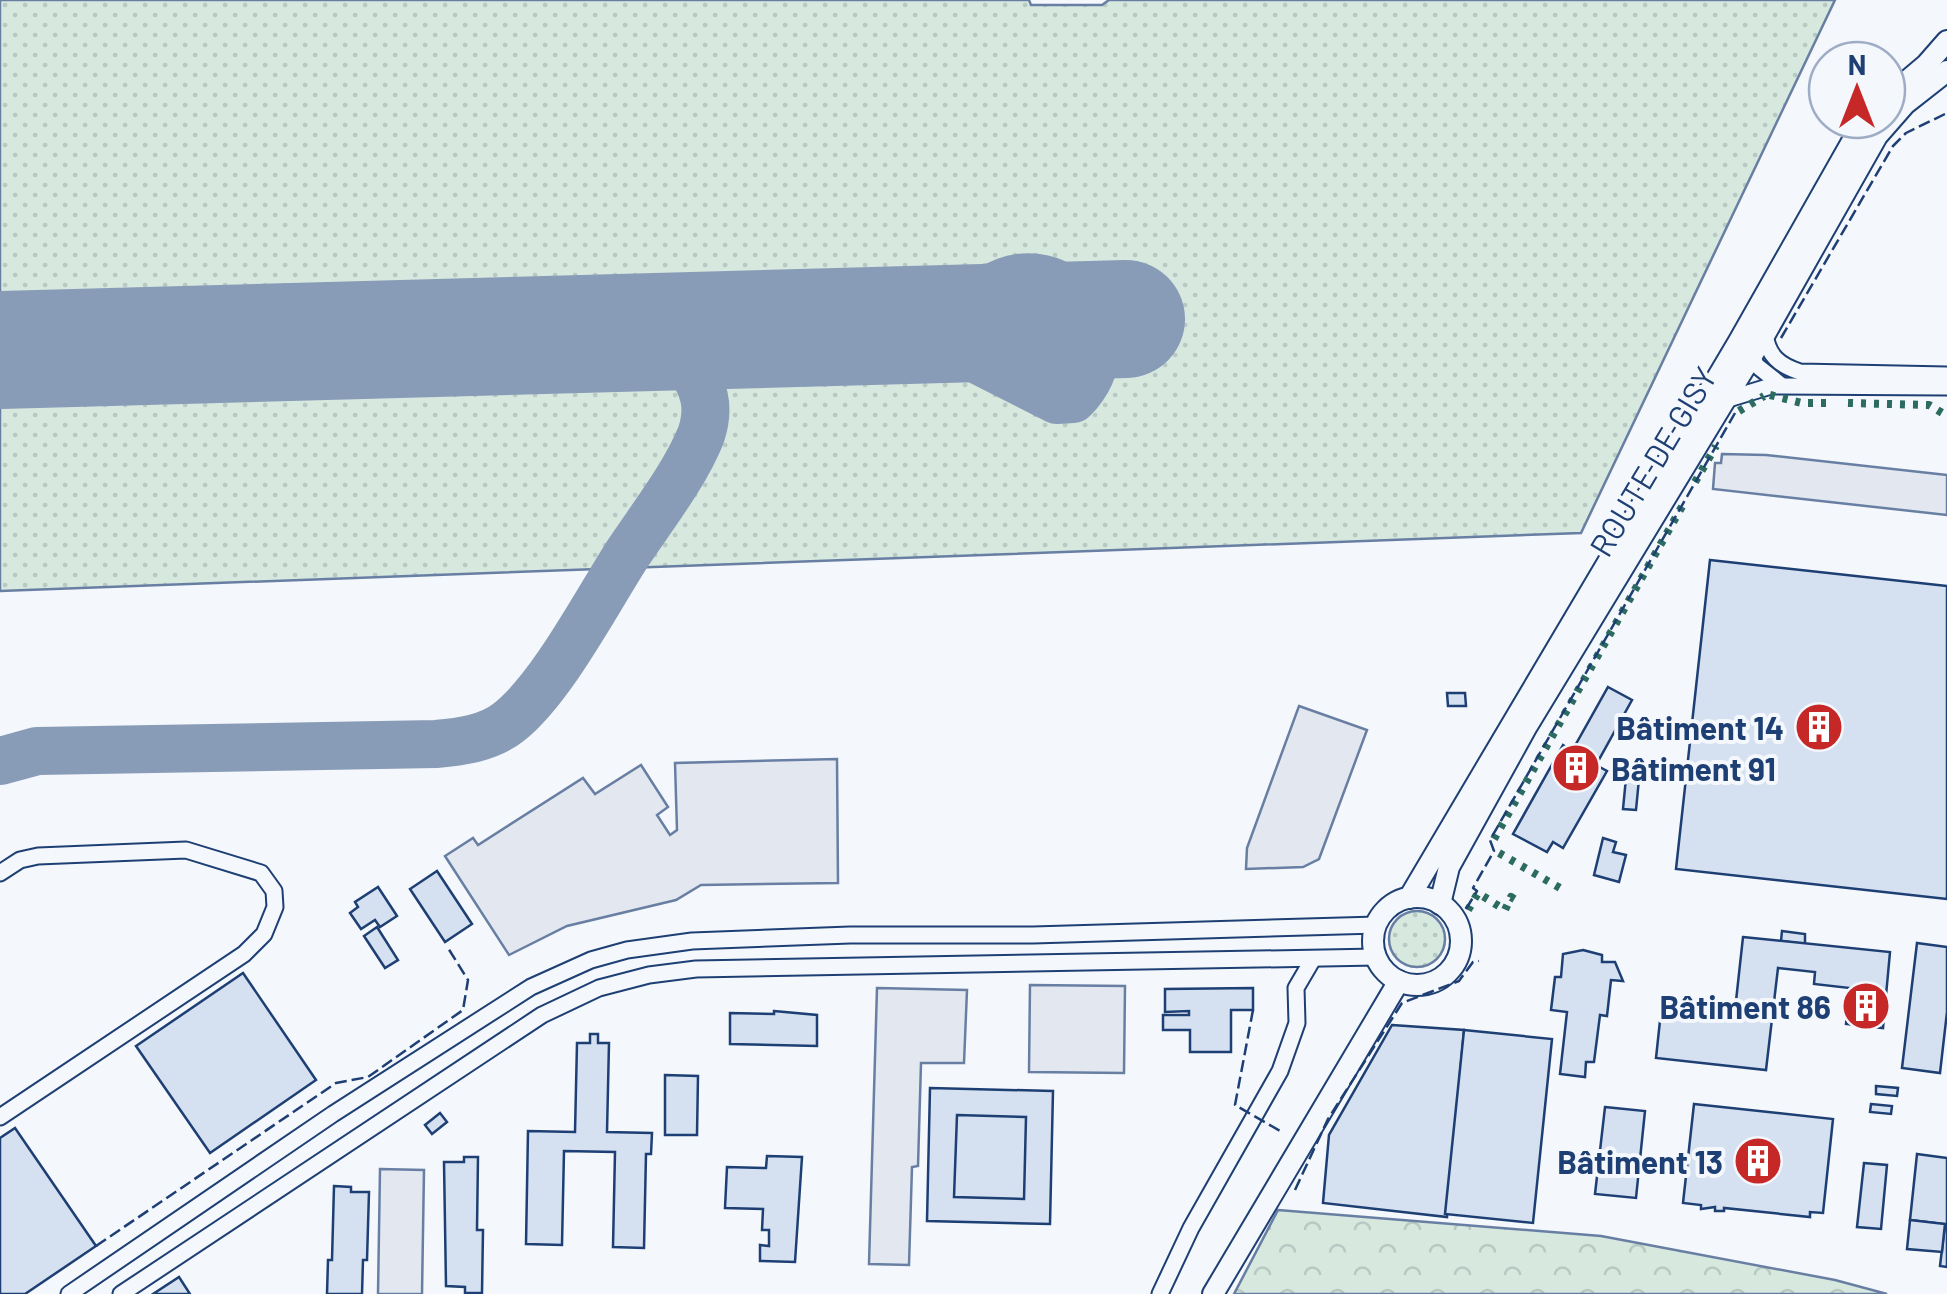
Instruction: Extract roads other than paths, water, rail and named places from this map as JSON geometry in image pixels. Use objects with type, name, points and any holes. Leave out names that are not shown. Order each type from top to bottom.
[{"type":"street","points":[[1907,79],[1947,41]]},
{"type":"street","name":"ROUTE DE GISY","points":[[1410,898],[1876,136],[1905,104],[1947,71]]},
{"type":"street","name":"ROUTE DE GISY","points":[[1440,904],[1450,866],[1527,726],[1751,354],[1756,330],[1853,140]]},
{"type":"street","points":[[1756,330],[1782,366],[1800,372],[1947,375]]},
{"type":"street","points":[[1751,354],[1756,364],[1781,386]]},
{"type":"street","points":[[1724,400],[1751,390],[1781,386],[1947,387]]},
{"type":"street","points":[[0,873],[20,860],[38,856],[186,850],[260,873],[274,890],[275,907],[264,934],[244,954],[0,1117]]},
{"type":"street","points":[[1410,898],[1440,904],[1456,919],[1460,932],[1457,959],[1438,980],[1424,984],[1398,981],[1377,957],[1376,925],[1390,908],[1410,898]]},
{"type":"street","points":[[69,1294],[333,1114],[530,987],[591,960],[692,941],[1376,925]]},
{"type":"street","points":[[121,1294],[512,1032],[599,988],[696,969],[1377,957]]},
{"type":"street","points":[[1160,1294],[1191,1228],[1280,1071],[1296,1023],[1296,988],[1313,959]]},
{"type":"street","points":[[1212,1294],[1398,981]]},
{"type":"place","name":"Bâtiment 14","points":[[1819,727]]},
{"type":"place","name":"Bâtiment 91","points":[[1576,768]]},
{"type":"place","name":"Bâtiment 86","points":[[1866,1006]]},
{"type":"place","name":"Bâtiment 13","points":[[1758,1161]]}]
